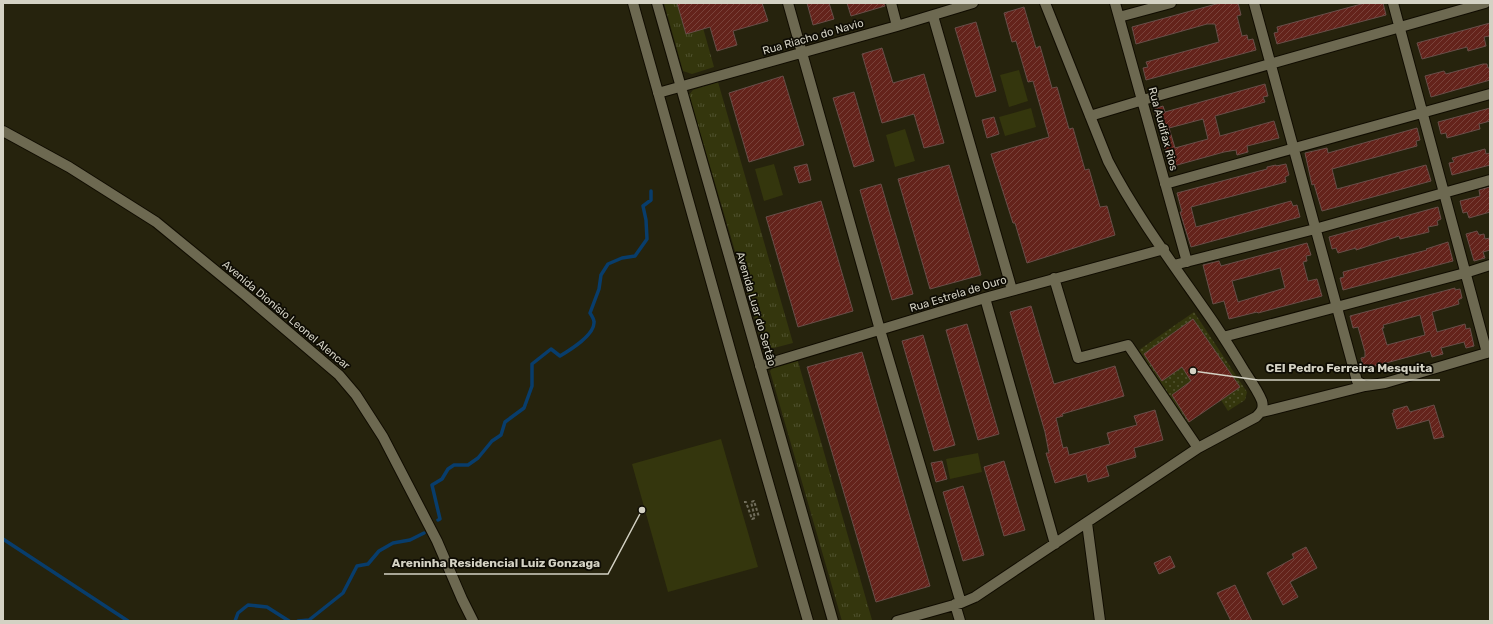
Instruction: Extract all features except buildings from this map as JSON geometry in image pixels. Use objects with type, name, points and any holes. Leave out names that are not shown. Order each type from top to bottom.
[{"type":"street","points":[[633,3],[808,621]]},
{"type":"street","name":"Avenida Luar do Sertão","points":[[657,3],[833,621]]},
{"type":"street","points":[[788,3],[958,604],[960,621]]},
{"type":"street","points":[[891,3],[898,26]]},
{"type":"street","name":"Rua Riacho do Navio","points":[[658,93],[898,26],[974,3]]},
{"type":"street","points":[[1045,3],[1108,161],[1134,208],[1164,249],[1223,337],[1260,397],[1262,402],[1262,412]]},
{"type":"street","name":"Rua Audifax Rios","points":[[1115,3],[1187,262]]},
{"type":"street","points":[[1119,16],[1171,3]]},
{"type":"street","points":[[1254,3],[1357,381],[1365,386]]},
{"type":"street","points":[[897,621],[958,604],[975,597],[1198,448],[1256,417],[1262,412],[1365,386],[1385,383],[1488,353],[1465,273],[1393,3]]},
{"type":"street","points":[[1090,116],[1485,3]]},
{"type":"street","points":[[933,16],[1012,290]]},
{"type":"street","points":[[1165,184],[1490,94]]},
{"type":"street","name":"Avenida Dionísio Leonel Alencar","points":[[3,131],[69,167],[156,222],[245,294],[339,375],[356,395],[383,437],[437,541],[473,621]]},
{"type":"street","points":[[1174,265],[1315,229],[1490,180]]},
{"type":"street","name":"Rua Estrela de Ouro","points":[[760,366],[1012,290],[1164,249]]},
{"type":"street","points":[[1223,337],[1465,273],[1490,265]]},
{"type":"street","points":[[1054,278],[1078,358],[1128,345],[1198,448]]},
{"type":"street","points":[[985,298],[1055,544]]},
{"type":"street","points":[[1087,523],[1100,621]]},
{"type":"path","points":[[744,502],[746,502],[752,519],[755,518],[751,502],[754,501],[759,517]]},
{"type":"green space","points":[[664,3],[696,3],[714,67],[692,74],[683,71]]},
{"type":"green space","points":[[1019,70],[1028,101],[1009,107],[1000,75]]},
{"type":"green space","points":[[718,82],[793,343],[770,349],[763,346],[689,95],[693,90]]},
{"type":"green space","points":[[1031,108],[1036,127],[1005,136],[999,117]]},
{"type":"green space","points":[[905,129],[915,161],[895,167],[886,135]]},
{"type":"green space","points":[[774,164],[783,195],[764,201],[755,169]]},
{"type":"green space","points":[[1194,312],[1247,392],[1245,400],[1228,411],[1221,400],[1240,387],[1222,360],[1203,373],[1193,359],[1212,346],[1193,319],[1144,354],[1162,381],[1182,367],[1191,381],[1172,395],[1189,422],[1188,423],[1139,350]]},
{"type":"green space","points":[[797,358],[872,620],[842,621],[770,371],[774,366]]},
{"type":"green space","points":[[721,439],[758,567],[668,592],[632,464]]},
{"type":"green space","points":[[978,453],[982,472],[950,479],[946,459]]},
{"type":"waterway","points":[[438,520],[440,519],[432,485],[442,479],[448,469],[454,465],[468,465],[478,458],[492,441],[501,435],[505,422],[524,408],[532,386],[532,364],[551,349],[560,356],[581,342],[591,332],[594,322],[590,313],[599,289],[601,275],[608,264],[622,258],[635,256],[647,239],[646,220],[643,206],[651,200],[651,191]]},
{"type":"waterway","points":[[298,621],[309,620],[343,593],[357,566],[368,564],[379,551],[393,543],[410,540],[424,533]]},
{"type":"waterway","points":[[3,539],[128,621]]},
{"type":"waterway","points":[[235,621],[238,613],[248,605],[267,607],[289,621]]},
{"type":"place","name":"CEI Pedro Ferreira Mesquita","points":[[1193,371]]},
{"type":"place","name":"Areninha Residencial Luiz Gonzaga","points":[[642,510]]}]
